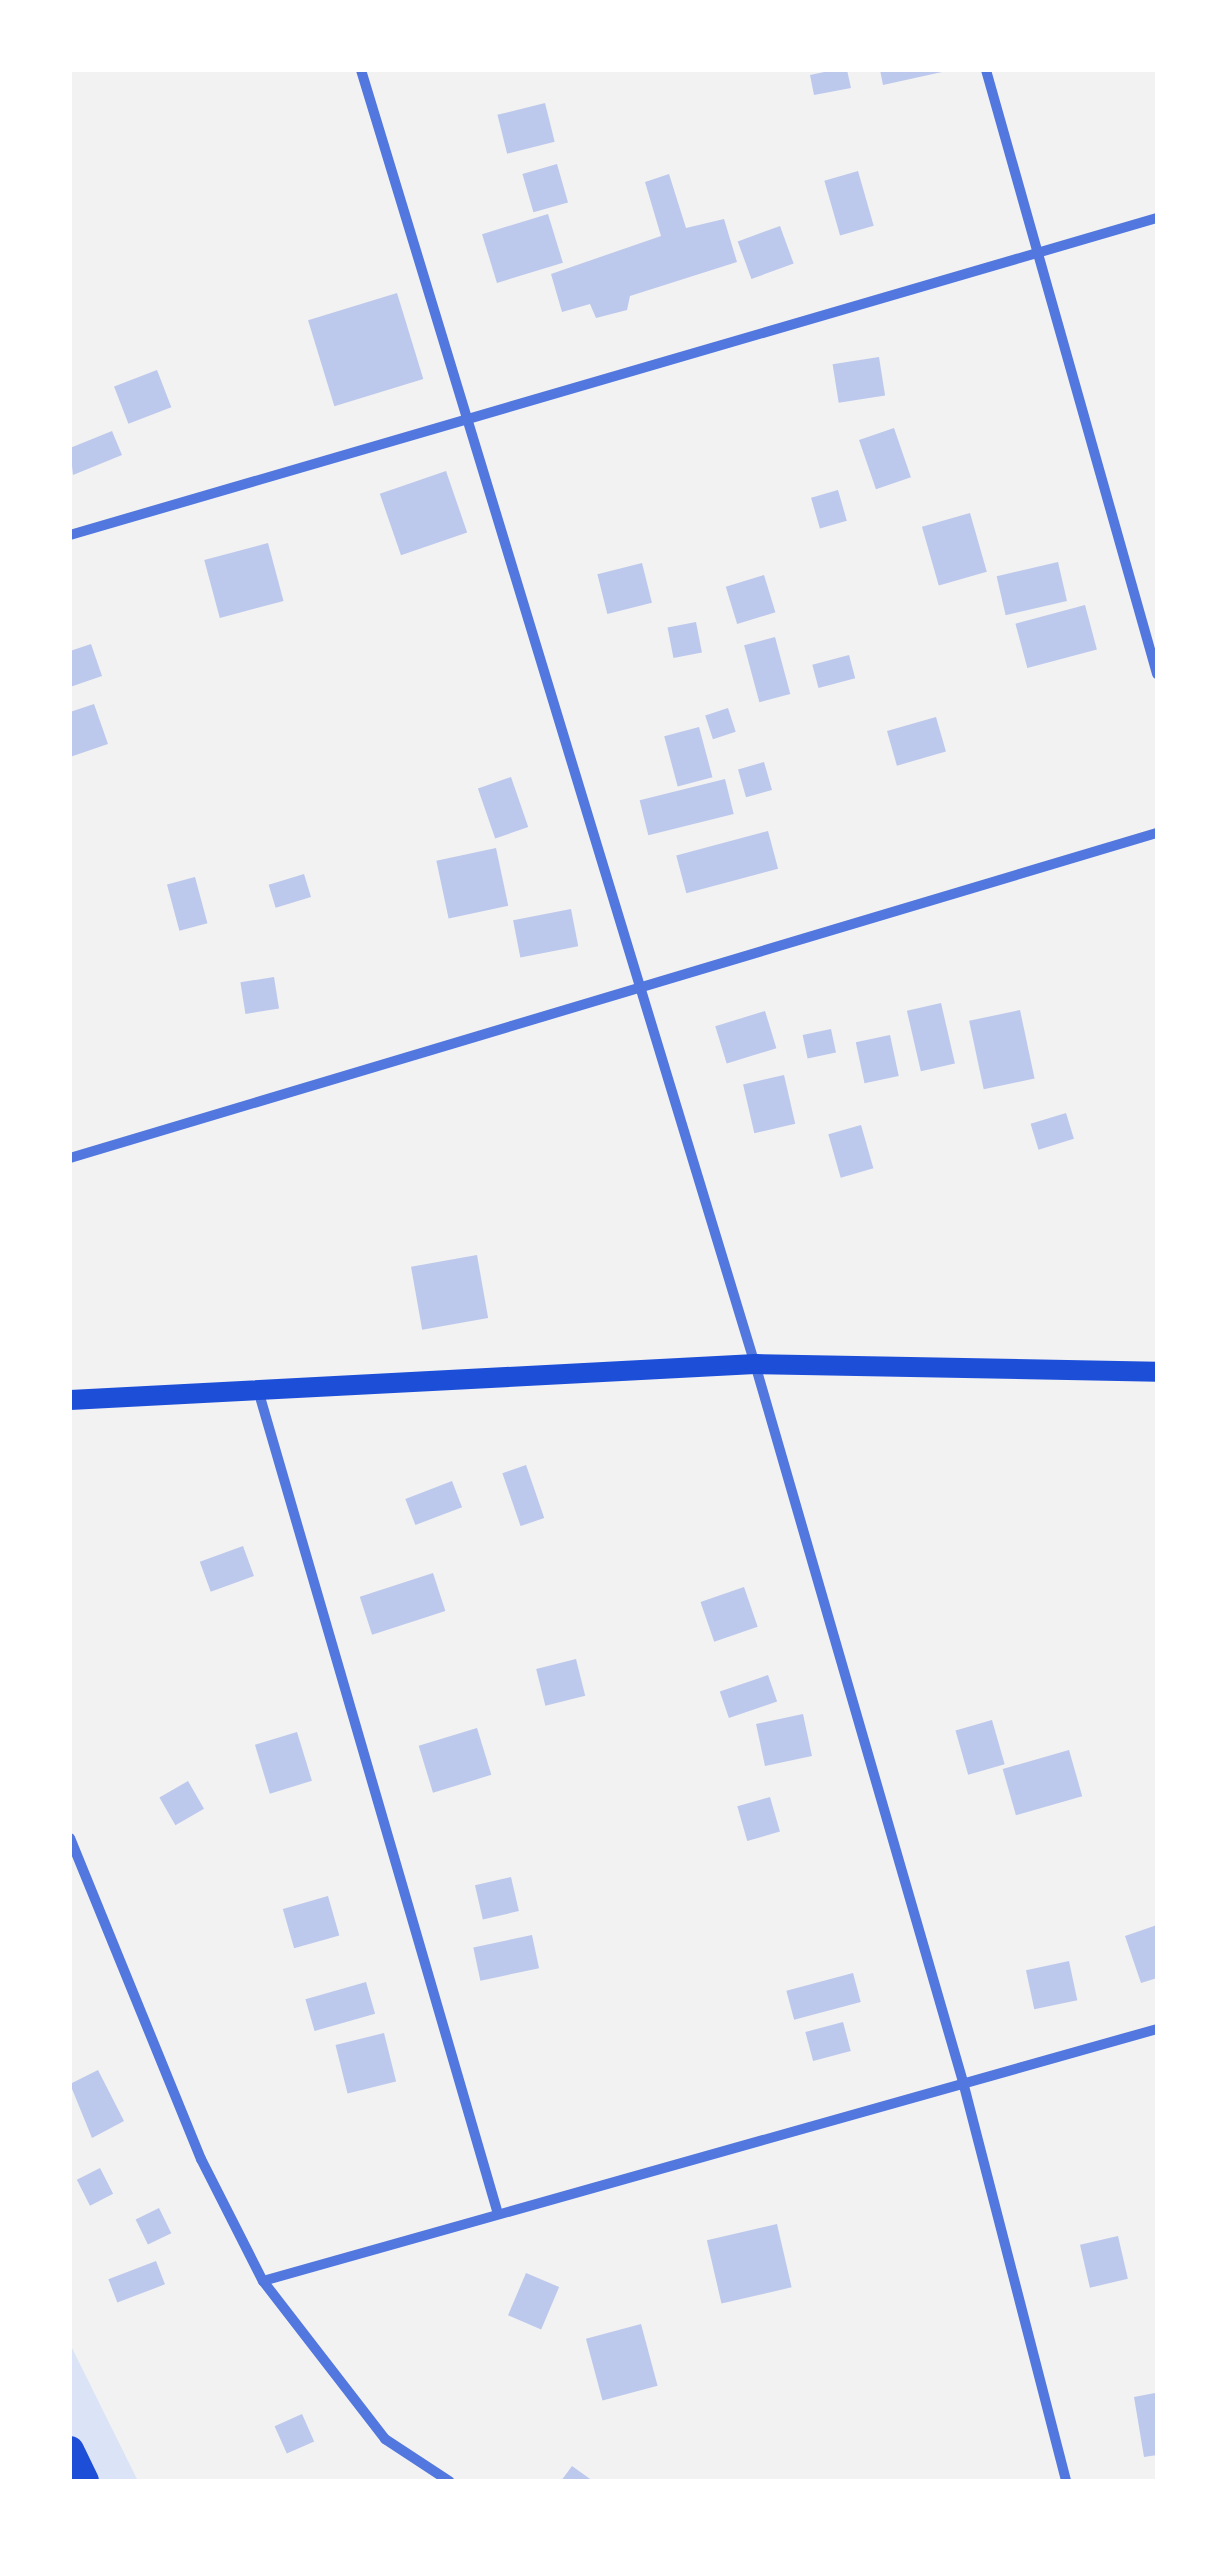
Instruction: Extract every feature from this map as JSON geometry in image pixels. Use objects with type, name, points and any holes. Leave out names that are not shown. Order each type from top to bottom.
[{"type":"highway","points":[[70,2450],[85,2481]]},
{"type":"main road","points":[[70,1400],[257,1386],[755,1364],[1157,1372]]},
{"type":"street","points":[[361,70],[755,1364],[963,2082],[1066,2481]]},
{"type":"street","points":[[986,70],[1157,674]]},
{"type":"street","points":[[70,535],[467,424],[1157,218]]},
{"type":"street","points":[[70,1158],[1157,833]]},
{"type":"street","points":[[257,1386],[498,2214]]},
{"type":"street","points":[[70,1838],[201,2159],[262,2281],[385,2439],[449,2481]]},
{"type":"street","points":[[262,2281],[1157,2029]]},
{"type":"shaded area","points":[[70,2344],[138,2481],[70,2481]]},
{"type":"building","points":[[847,70],[851,88],[814,95],[810,75]]},
{"type":"building","points":[[880,70],[942,70],[942,72],[883,85]]},
{"type":"building","points":[[545,103],[555,142],[507,154],[497,115]]},
{"type":"building","points":[[557,164],[568,202],[533,212],[522,174]]},
{"type":"building","points":[[858,171],[874,226],[840,235],[824,181]]},
{"type":"building","points":[[669,174],[686,228],[724,219],[737,262],[630,296],[627,310],[596,318],[590,304],[562,312],[551,274],[661,236],[645,182]]},
{"type":"building","points":[[548,214],[563,263],[497,283],[482,234]]},
{"type":"building","points":[[780,226],[794,264],[751,279],[738,241]]},
{"type":"building","points":[[397,293],[423,379],[334,406],[308,320]]},
{"type":"building","points":[[879,357],[885,396],[839,403],[833,364]]},
{"type":"building","points":[[157,370],[171,407],[128,424],[114,386]]},
{"type":"building","points":[[894,428],[911,477],[876,489],[859,440]]},
{"type":"building","points":[[112,431],[122,455],[73,475],[70,448]]},
{"type":"building","points":[[446,471],[467,532],[401,555],[380,494]]},
{"type":"building","points":[[838,490],[847,521],[820,528],[811,498]]},
{"type":"building","points":[[970,513],[987,572],[939,585],[922,527]]},
{"type":"building","points":[[268,543],[284,601],[220,618],[204,560]]},
{"type":"building","points":[[1058,562],[1067,601],[1006,615],[997,576]]},
{"type":"building","points":[[642,563],[652,603],[607,614],[597,574]]},
{"type":"building","points":[[764,575],[775,612],[737,624],[726,587]]},
{"type":"building","points":[[1085,605],[1097,649],[1027,668],[1015,624]]},
{"type":"building","points":[[696,622],[702,652],[673,658],[668,628]]},
{"type":"building","points":[[775,637],[790,694],[759,702],[744,645]]},
{"type":"building","points":[[91,644],[102,676],[70,687],[70,651]]},
{"type":"building","points":[[849,655],[855,678],[819,688],[812,665]]},
{"type":"building","points":[[94,704],[108,744],[70,757],[70,712]]},
{"type":"building","points":[[728,708],[736,732],[713,739],[705,715]]},
{"type":"building","points":[[936,717],[946,752],[897,766],[887,731]]},
{"type":"building","points":[[699,727],[712,777],[678,787],[664,736]]},
{"type":"building","points":[[764,762],[772,790],[746,797],[738,769]]},
{"type":"building","points":[[511,777],[528,827],[495,839],[478,788]]},
{"type":"building","points":[[725,779],[734,814],[648,835],[640,800]]},
{"type":"building","points":[[768,831],[778,869],[686,893],[676,856]]},
{"type":"building","points":[[496,848],[508,906],[449,918],[436,861]]},
{"type":"building","points":[[304,874],[311,897],[276,908],[269,885]]},
{"type":"building","points":[[195,877],[207,923],[179,931],[167,885]]},
{"type":"building","points":[[571,909],[578,946],[520,958],[513,920]]},
{"type":"building","points":[[274,977],[279,1009],[245,1014],[240,982]]},
{"type":"building","points":[[941,1003],[955,1063],[921,1071],[907,1011]]},
{"type":"building","points":[[1020,1010],[1035,1078],[984,1089],[969,1021]]},
{"type":"building","points":[[765,1011],[776,1048],[727,1063],[715,1026]]},
{"type":"building","points":[[831,1029],[836,1052],[808,1059],[803,1035]]},
{"type":"building","points":[[890,1035],[899,1076],[864,1083],[856,1042]]},
{"type":"building","points":[[784,1075],[795,1124],[754,1133],[743,1084]]},
{"type":"building","points":[[1066,1113],[1074,1139],[1039,1150],[1031,1124]]},
{"type":"building","points":[[861,1125],[873,1168],[841,1178],[828,1134]]},
{"type":"building","points":[[477,1255],[488,1318],[422,1330],[411,1267]]},
{"type":"building","points":[[526,1465],[544,1518],[521,1526],[502,1473]]},
{"type":"building","points":[[452,1481],[462,1507],[415,1525],[405,1499]]},
{"type":"building","points":[[243,1546],[254,1576],[211,1592],[200,1562]]},
{"type":"building","points":[[433,1573],[445,1611],[372,1635],[360,1597]]},
{"type":"building","points":[[744,1587],[758,1627],[714,1642],[701,1602]]},
{"type":"building","points":[[576,1659],[585,1696],[545,1706],[536,1669]]},
{"type":"building","points":[[768,1675],[777,1701],[729,1718],[720,1692]]},
{"type":"building","points":[[803,1714],[812,1756],[765,1766],[756,1724]]},
{"type":"building","points":[[992,1720],[1005,1764],[968,1775],[955,1730]]},
{"type":"building","points":[[477,1728],[491,1775],[433,1793],[419,1746]]},
{"type":"building","points":[[297,1732],[312,1781],[270,1794],[255,1745]]},
{"type":"building","points":[[1069,1750],[1082,1796],[1016,1815],[1003,1769]]},
{"type":"building","points":[[188,1781],[204,1809],[175,1825],[159,1798]]},
{"type":"building","points":[[770,1797],[780,1832],[747,1841],[737,1806]]},
{"type":"building","points":[[511,1877],[519,1911],[483,1919],[475,1885]]},
{"type":"building","points":[[328,1896],[339,1935],[294,1948],[283,1909]]},
{"type":"building","points":[[1157,1925],[1157,1978],[1141,1983],[1125,1936]]},
{"type":"building","points":[[532,1935],[539,1968],[480,1981],[473,1947]]},
{"type":"building","points":[[1069,1961],[1077,2000],[1034,2009],[1026,1970]]},
{"type":"building","points":[[853,1973],[861,2002],[794,2020],[786,1991]]},
{"type":"building","points":[[366,1982],[375,2014],[315,2031],[305,1999]]},
{"type":"building","points":[[843,2022],[851,2051],[813,2061],[805,2032]]},
{"type":"building","points":[[384,2033],[396,2082],[348,2094],[335,2045]]},
{"type":"building","points":[[98,2070],[124,2121],[92,2138],[70,2084]]},
{"type":"building","points":[[100,2168],[113,2194],[90,2206],[77,2180]]},
{"type":"building","points":[[159,2208],[171,2233],[148,2245],[136,2219]]},
{"type":"building","points":[[777,2224],[792,2287],[721,2304],[707,2240]]},
{"type":"building","points":[[1118,2236],[1128,2279],[1090,2288],[1080,2245]]},
{"type":"building","points":[[156,2261],[165,2284],[117,2303],[108,2279]]},
{"type":"building","points":[[526,2273],[559,2287],[541,2329],[508,2315]]},
{"type":"building","points":[[641,2324],[658,2386],[603,2401],[586,2339]]},
{"type":"building","points":[[1155,2393],[1157,2455],[1144,2457],[1134,2397]]},
{"type":"building","points":[[302,2414],[314,2441],[287,2454],[275,2426]]},
{"type":"building","points":[[572,2466],[593,2481],[561,2481]]}]
